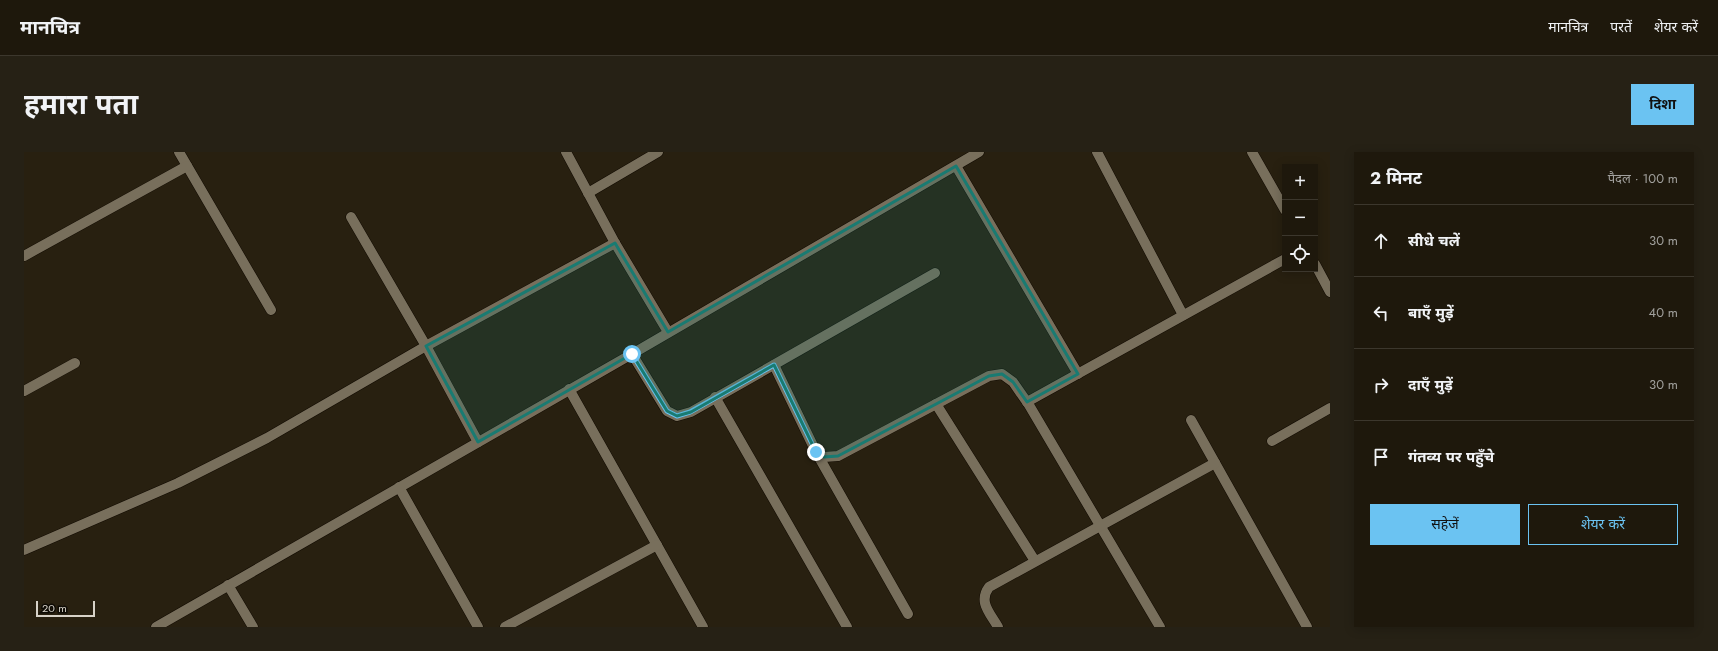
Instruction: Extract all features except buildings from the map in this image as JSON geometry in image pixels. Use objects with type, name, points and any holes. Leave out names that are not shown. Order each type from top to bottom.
[{"type":"street","points":[[179,152],[271,310]]},
{"type":"street","points":[[566,152],[615,243],[668,332]]},
{"type":"street","points":[[588,193],[658,152]]},
{"type":"street","points":[[156,627],[632,354],[978,152]]},
{"type":"street","points":[[1097,152],[1183,315]]},
{"type":"street","points":[[1252,152],[1282,205]]},
{"type":"street","points":[[24,256],[187,166]]},
{"type":"street","points":[[956,166],[1078,374]]},
{"type":"street","points":[[351,217],[426,346],[478,442]]},
{"type":"street","points":[[24,550],[178,483],[267,438],[426,346],[615,243]]},
{"type":"street","points":[[1027,402],[1282,261]]},
{"type":"street","points":[[1318,270],[1330,292]]},
{"type":"street","points":[[632,354],[667,411],[677,416],[690,412],[935,273]]},
{"type":"street","points":[[24,390],[75,363]]},
{"type":"street","points":[[774,365],[816,452],[908,614]]},
{"type":"street","points":[[816,452],[824,457],[838,456],[989,376],[1002,374],[1013,382],[1027,402],[1160,627]]},
{"type":"street","points":[[569,389],[703,627]]},
{"type":"street","points":[[715,397],[847,627]]},
{"type":"street","points":[[936,404],[1035,561]]},
{"type":"street","points":[[1272,442],[1330,408]]},
{"type":"street","points":[[1191,420],[1307,627]]},
{"type":"street","points":[[998,627],[984,602],[984,594],[989,587],[1100,524],[1215,463]]},
{"type":"street","points":[[399,487],[478,627]]},
{"type":"street","points":[[505,627],[657,545]]},
{"type":"street","points":[[228,586],[253,627]]},
{"type":"highlighted area","points":[[956,166],[1078,374],[1027,402],[1013,382],[1002,374],[989,376],[838,456],[824,457],[816,452],[774,365],[691,412],[677,416],[667,411],[632,354],[478,442],[426,346],[615,243],[668,332]]},
{"type":"route","points":[[632,354],[667,411],[677,416],[690,412],[774,365],[816,452]]}]
